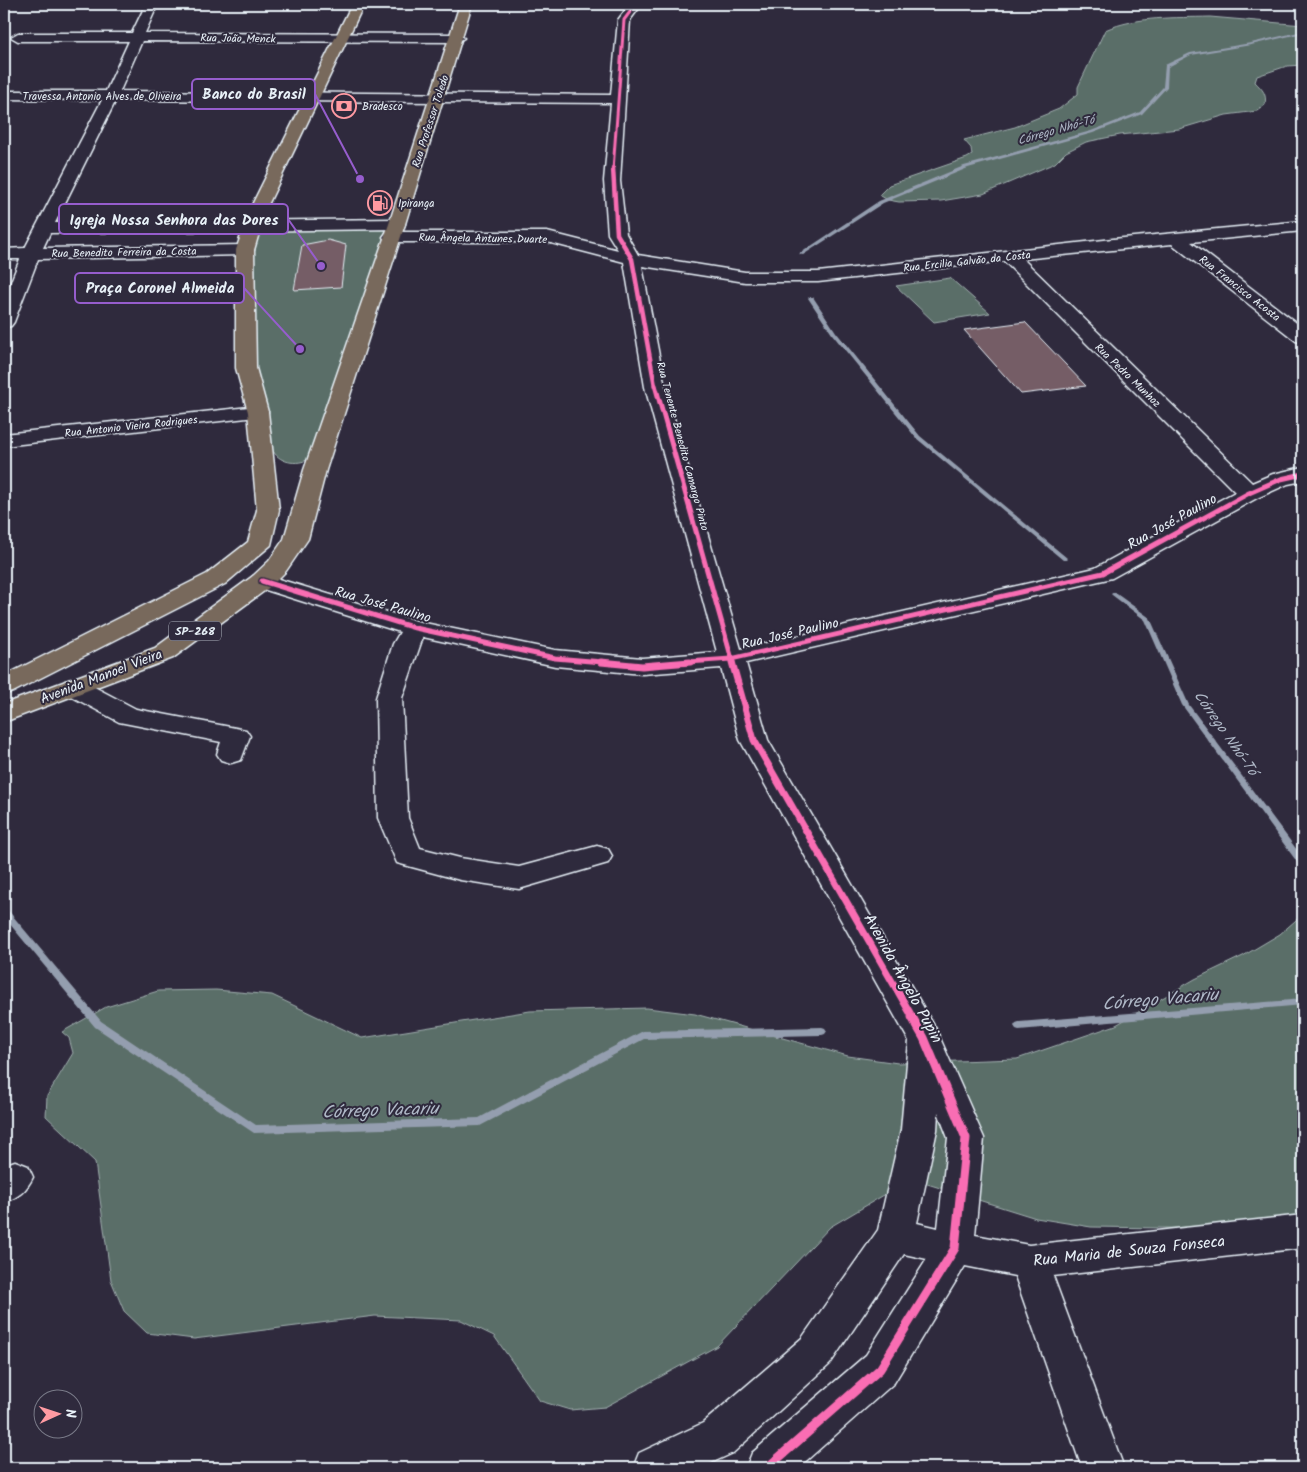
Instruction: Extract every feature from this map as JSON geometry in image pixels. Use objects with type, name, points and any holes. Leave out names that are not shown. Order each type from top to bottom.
[{"type":"main road","name":"SP-268","points":[[258,412],[246,368],[245,250],[252,226],[358,4]]},
{"type":"main road","name":"Rua Professor Toledo","points":[[394,231],[457,38],[466,4]]},
{"type":"main road","name":"Avenida Manoel Vieira","points":[[6,705],[74,687],[164,653],[262,581],[278,566],[296,539],[315,470],[394,231]]},
{"type":"main road","name":"Avenida Manoel Vieira","points":[[6,705],[88,645],[216,579],[258,545],[268,510],[258,412]]},
{"type":"main road","points":[[88,645],[78,658],[75,667],[80,673],[91,676],[104,675]]},
{"type":"street","points":[[4,322],[31,254],[111,96],[152,4]]},
{"type":"street","name":"Rua Tenente Benedito Camargo Pinto","points":[[636,4],[624,20],[612,181],[617,234],[632,259],[655,387],[731,659]]},
{"type":"street","name":"Rua João Menck","points":[[18,37],[457,38]]},
{"type":"street","name":"Travessa Antonio Alves de Oliveira","points":[[4,95],[619,98]]},
{"type":"street","name":"Rua Ângela Antunes Duarte","points":[[44,228],[252,226],[547,237],[632,259]]},
{"type":"street","name":"Rua Ercilia Galvão da Costa","points":[[632,259],[754,277],[818,277],[1303,226]]},
{"type":"street","name":"Rua Francisco Acosta","points":[[1176,239],[1303,337]]},
{"type":"street","name":"Rua Benedito Ferreira da Costa","points":[[4,254],[245,250]]},
{"type":"street","name":"Rua Pedro Munhoz","points":[[1009,256],[1249,493]]},
{"type":"street","name":"Rua Antonio Vieira Rodrigues","points":[[4,440],[258,412]]},
{"type":"street","name":"Rua José Paulino","points":[[262,581],[415,628],[555,658],[642,666],[731,659],[1103,573],[1249,493],[1281,480],[1303,474]]},
{"type":"street","points":[[415,628],[406,644],[389,698],[394,818],[408,856],[460,870],[519,878],[597,856]]},
{"type":"street","name":"Avenida Ângelo Pupin","points":[[731,659],[754,740],[924,1038],[966,1138],[955,1248],[880,1369],[767,1468]]},
{"type":"street","points":[[74,687],[129,716],[236,736],[231,754]]},
{"type":"street","name":"Avenida Ângelo Pupin","points":[[654,1468],[718,1438],[816,1351],[895,1236],[918,1130],[924,1038]]},
{"type":"street","name":"Rua Maria de Souza Fonseca","points":[[895,1236],[1029,1262],[1303,1231]]},
{"type":"street","points":[[1029,1262],[1103,1468]]},
{"type":"green space","points":[[1210,17],[1303,25],[1303,65],[1287,66],[1257,76],[1255,82],[1264,92],[1265,105],[1257,111],[1226,115],[1179,129],[1120,135],[1086,142],[1066,152],[1055,163],[983,194],[941,201],[899,202],[888,200],[879,195],[889,185],[972,155],[971,148],[964,140],[1015,127],[1059,109],[1078,94],[1078,87],[1105,30],[1118,25],[1143,20]]},
{"type":"green space","points":[[393,226],[312,457],[302,462],[291,462],[281,459],[273,451],[250,367],[249,250],[256,227]]},
{"type":"green space","points":[[950,278],[990,313],[934,322],[896,286]]},
{"type":"green space","points":[[1303,914],[1303,1230],[1091,1227],[1036,1218],[921,1182],[889,1192],[830,1227],[717,1346],[605,1407],[570,1410],[540,1401],[494,1336],[461,1320],[375,1316],[194,1339],[147,1333],[124,1311],[111,1280],[95,1162],[46,1116],[47,1096],[73,1053],[69,1038],[62,1032],[106,1007],[158,991],[216,990],[272,995],[362,1038],[530,1011],[647,1008],[695,1014],[848,1056],[898,1063],[1017,1059],[1116,1025],[1195,979],[1243,956],[1280,934]]},
{"type":"building","points":[[328,240],[346,245],[341,287],[294,290],[302,245]]},
{"type":"building","points":[[1025,322],[1086,386],[1021,394],[964,330]]},
{"type":"waterway","name":"Córrego Nhó-Tó","points":[[801,254],[881,202],[966,167],[1092,132],[1141,113],[1165,87],[1166,66],[1190,54],[1251,44],[1303,32]]},
{"type":"waterway","name":"Córrego Nhó-Tó","points":[[811,298],[834,333],[918,437],[1065,559]]},
{"type":"waterway","name":"Córrego Nhó-Tó","points":[[1114,594],[1148,619],[1186,705],[1303,864]]},
{"type":"waterway","name":"Córrego Vacariu","points":[[4,911],[98,1024],[254,1129],[480,1122],[643,1035],[822,1031]]},
{"type":"waterway","name":"Córrego Vacariu","points":[[1019,1026],[1303,1002]]},
{"type":"cycle path","points":[[636,4],[624,20],[612,181],[617,234],[632,259],[655,387],[754,740],[924,1038],[966,1138],[955,1248],[880,1369],[767,1468]]},
{"type":"cycle path","points":[[262,581],[415,628],[555,658],[642,666],[731,659],[1103,573],[1249,493],[1281,479],[1303,474]]},
{"type":"place","name":"Bradesco","points":[[344,106]]},
{"type":"place","name":"Banco do Brasil","points":[[360,179]]},
{"type":"place","name":"Ipiranga","points":[[380,203]]},
{"type":"place","name":"Igreja Nossa Senhora das Dores","points":[[321,266]]},
{"type":"place","name":"Praça Coronel Almeida","points":[[300,349]]}]
